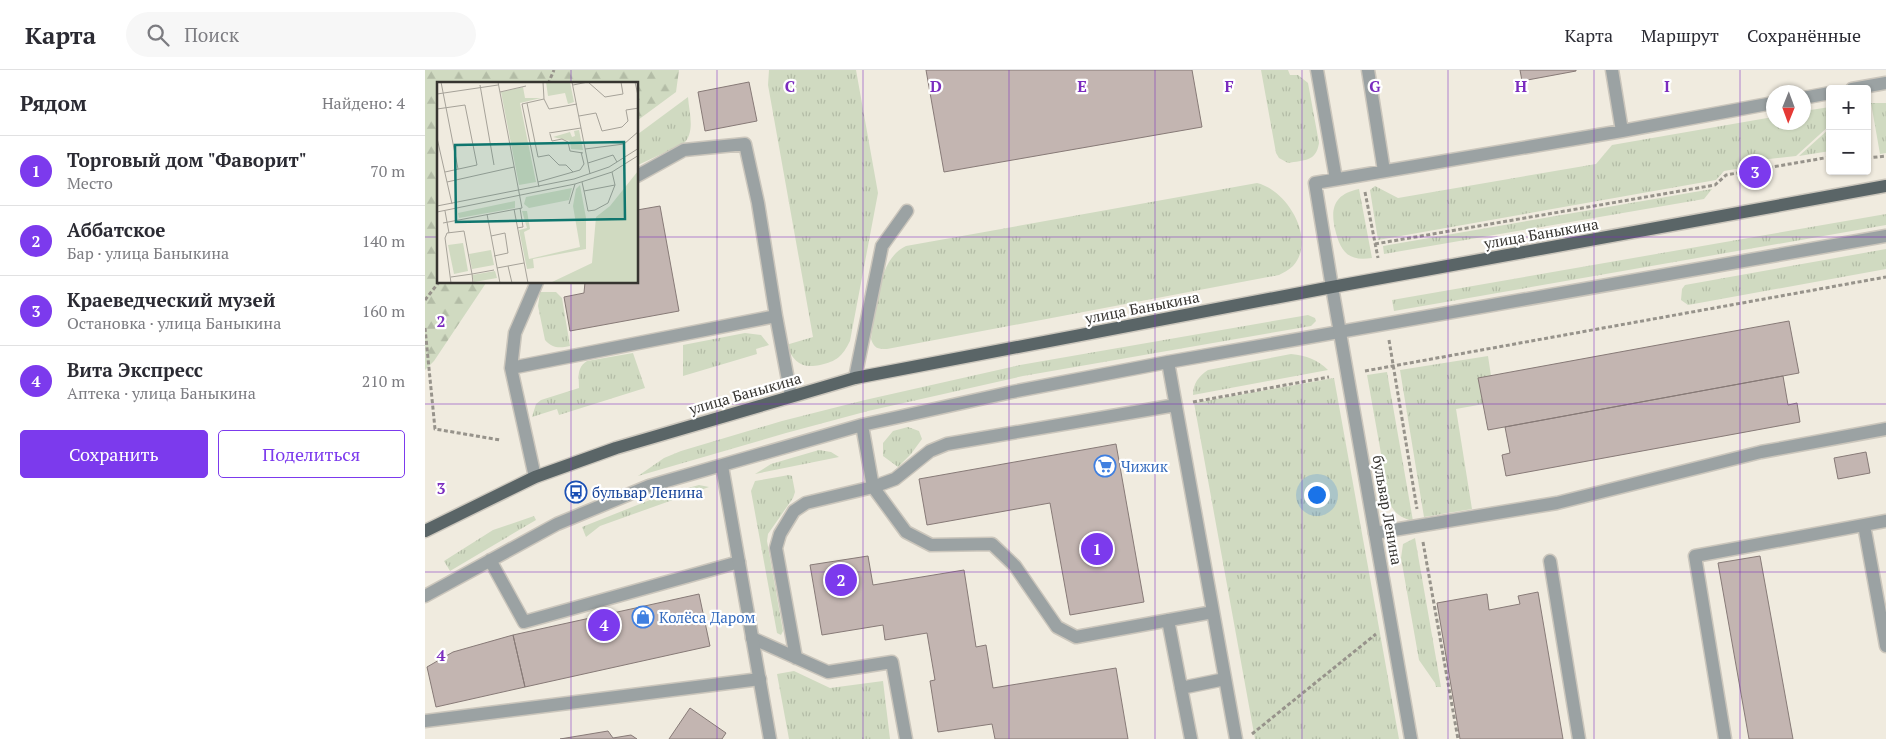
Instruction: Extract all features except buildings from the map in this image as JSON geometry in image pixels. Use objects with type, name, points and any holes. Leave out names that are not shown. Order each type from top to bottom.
[{"type":"main road","name":"улица Баныкина","points":[[425,531],[535,477],[616,448],[855,378],[1332,287],[1886,186]]},
{"type":"street","points":[[1317,70],[1336,179],[1622,131],[1766,104]]},
{"type":"street","points":[[1368,70],[1385,171]]},
{"type":"street","points":[[1612,70],[1622,131]]},
{"type":"street","points":[[1871,85],[1886,82]]},
{"type":"street","points":[[1811,97],[1826,94]]},
{"type":"street","points":[[639,175],[684,150],[745,144],[758,202],[791,396]]},
{"type":"street","name":"бульвар Ленина","points":[[1336,179],[1315,183],[1411,739]]},
{"type":"street","points":[[855,378],[882,246],[907,211]]},
{"type":"street","points":[[425,596],[557,524],[649,486],[862,425],[1011,392],[1168,362],[1886,236]]},
{"type":"street","points":[[535,477],[511,368],[515,333],[536,284]]},
{"type":"street","points":[[511,368],[776,316]]},
{"type":"street","points":[[1168,362],[1236,739]]},
{"type":"street","points":[[796,658],[776,548],[780,534],[794,511],[806,503],[873,487],[895,479],[930,451],[947,444],[1176,405]]},
{"type":"street","points":[[862,425],[873,487],[906,532],[931,545],[992,544],[1015,566],[1057,627],[1076,637],[1213,612]]},
{"type":"street","points":[[1375,534],[1557,503],[1761,452],[1886,428]]},
{"type":"street","points":[[722,466],[770,739]]},
{"type":"street","points":[[1725,739],[1695,556],[1886,520]]},
{"type":"street","points":[[1864,525],[1886,646]]},
{"type":"street","points":[[490,560],[524,622],[739,562]]},
{"type":"street","points":[[1550,561],[1579,739]]},
{"type":"street","points":[[1167,620],[1191,739]]},
{"type":"street","points":[[752,638],[828,672],[892,662],[906,739]]},
{"type":"street","points":[[1181,688],[1225,679]]},
{"type":"street","points":[[425,721],[760,680]]},
{"type":"path","points":[[549,82],[554,70]]},
{"type":"path","points":[[1871,158],[1886,156]]},
{"type":"path","points":[[1375,244],[1715,185],[1726,174],[1826,158]]},
{"type":"path","points":[[1362,175],[1378,258]]},
{"type":"path","points":[[1176,405],[1886,277]]},
{"type":"path","points":[[425,300],[437,284]]},
{"type":"path","points":[[425,328],[435,429],[500,440]]},
{"type":"path","points":[[1246,739],[1391,622]]},
{"type":"green space","points":[[425,70],[679,70],[676,92],[639,119],[639,82],[437,82],[437,284],[485,284],[434,361],[425,370]]},
{"type":"green space","points":[[769,70],[856,70],[878,193],[850,341],[838,358],[820,365],[808,366],[799,363],[792,356],[786,345],[813,337],[768,85]]},
{"type":"green space","points":[[1261,70],[1288,70],[1290,75],[1298,75],[1308,83],[1319,143],[1312,157],[1288,163],[1279,158],[1276,153]]},
{"type":"green space","points":[[688,97],[691,128],[683,144],[639,165],[639,133]]},
{"type":"green space","points":[[1871,103],[1886,103],[1886,153],[1880,154]]},
{"type":"green space","points":[[1826,108],[1826,129],[1796,156],[1760,160],[1760,165],[1724,171],[1716,180],[1378,240],[1370,190],[1375,186],[1398,198],[1596,164],[1612,145],[1766,118],[1766,130],[1811,130],[1811,110]]},
{"type":"green space","points":[[1826,132],[1826,152],[1799,156]]},
{"type":"green space","points":[[1257,183],[1268,187],[1279,195],[1288,205],[1300,230],[1302,243],[1300,255],[1293,266],[1279,275],[887,349],[876,347],[872,342],[879,287],[883,274],[896,253],[906,246]]},
{"type":"green space","points":[[1359,189],[1372,258],[1357,258],[1346,253],[1335,229],[1333,214],[1336,203],[1344,194]]},
{"type":"green space","points":[[1712,189],[1704,199],[1384,254],[1383,246]]},
{"type":"green space","points":[[1886,214],[1886,225],[1394,311],[1392,300]]},
{"type":"green space","points":[[1886,249],[1886,269],[1688,305],[1681,300],[1682,289],[1685,285]]},
{"type":"green space","points":[[540,292],[556,292],[562,298],[570,346],[557,347],[545,340],[538,306]]},
{"type":"green space","points":[[1308,315],[1315,318],[1316,321],[1311,326],[1023,376],[868,411],[638,476],[664,458],[681,451],[782,421],[865,400],[1020,365]]},
{"type":"green space","points":[[745,333],[761,335],[769,345],[756,349],[757,354],[683,376],[683,345]]},
{"type":"green space","points":[[633,353],[645,388],[559,415],[557,409],[532,417],[536,404],[541,400],[579,388],[580,370],[587,361]]},
{"type":"green space","points":[[1291,354],[1311,359],[1320,363],[1328,370],[1193,395],[1197,380],[1208,370]]},
{"type":"green space","points":[[1488,356],[1495,402],[1456,409],[1472,509],[1424,517],[1400,370]]},
{"type":"green space","points":[[1387,372],[1413,521],[1400,516],[1390,504],[1367,375]]},
{"type":"green space","points":[[1334,378],[1399,739],[1255,739],[1194,403]]},
{"type":"green space","points":[[908,427],[919,431],[922,439],[898,467],[883,456],[883,443],[893,431]]},
{"type":"green space","points":[[819,450],[831,452],[839,457],[755,474],[771,464]]},
{"type":"green space","points":[[792,476],[795,492],[793,498],[768,534],[767,541],[783,631],[781,635],[777,633],[751,491],[755,481]]},
{"type":"green space","points":[[699,485],[709,487],[600,526],[586,537],[582,527],[665,494]]},
{"type":"green space","points":[[534,516],[536,520],[450,571],[444,561],[493,530]]},
{"type":"green space","points":[[1415,538],[1441,687],[1436,687],[1419,660],[1401,558],[1403,544]]},
{"type":"green space","points":[[794,671],[830,688],[883,681],[890,739],[789,739],[777,674]]},
{"type":"place","name":"Краеведческий музей","points":[[1755,172]]},
{"type":"place","name":"Чижик","points":[[1105,466]]},
{"type":"place","name":"бульвар Ленина","points":[[576,492]]},
{"type":"place","name":"Торговый дом \"Фаворит\"","points":[[1097,549]]},
{"type":"place","name":"Аббатское","points":[[841,580]]},
{"type":"place","name":"Колёса Даром","points":[[643,617]]},
{"type":"place","name":"Вита Экспресс","points":[[604,625]]}]
